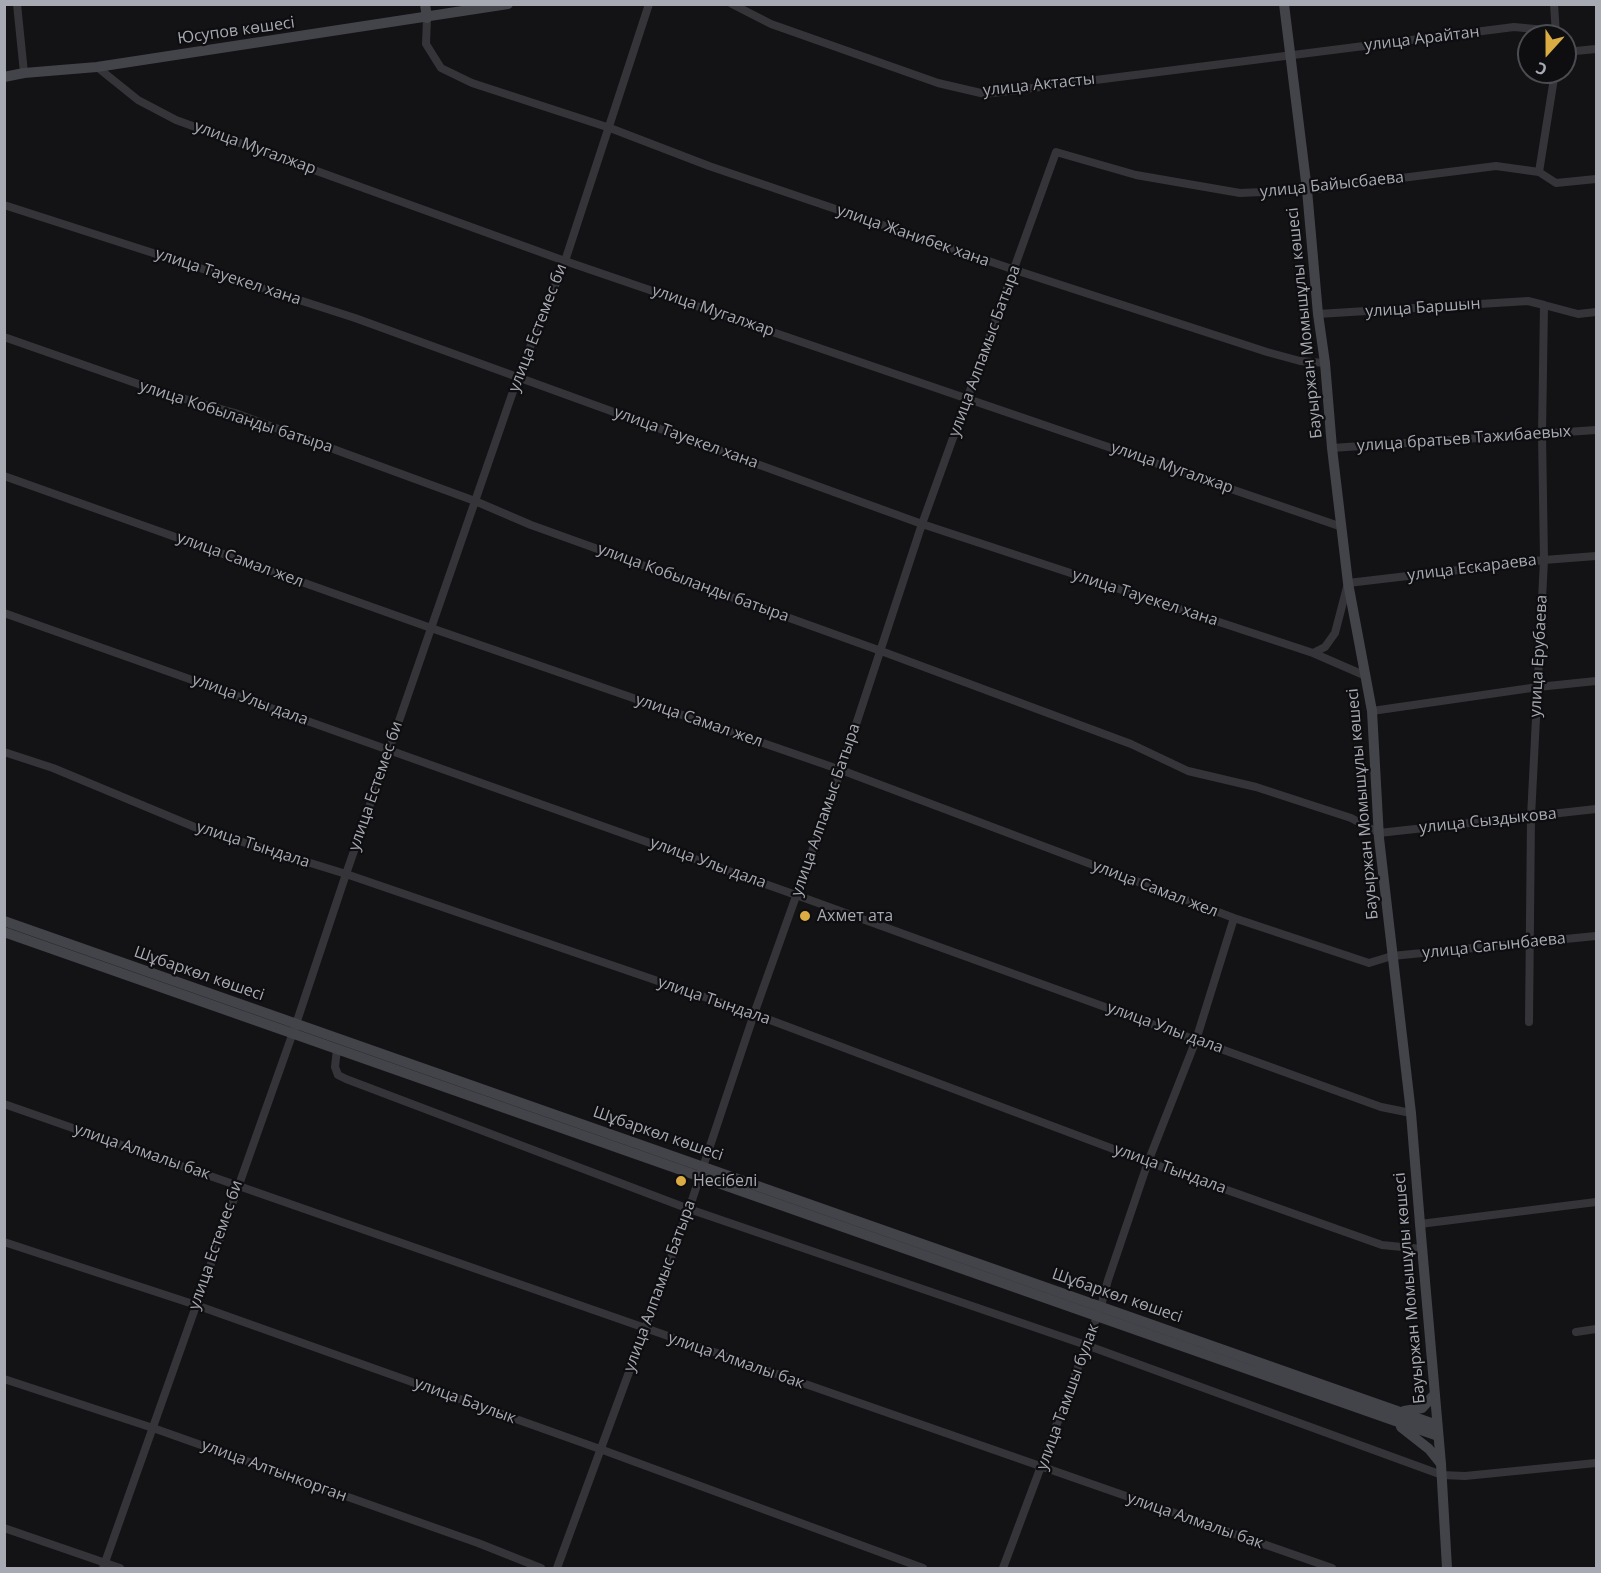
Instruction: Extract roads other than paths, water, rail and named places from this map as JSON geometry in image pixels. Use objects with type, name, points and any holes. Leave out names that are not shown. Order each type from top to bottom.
[{"type":"street","points":[[17,4],[24,73]]},
{"type":"street","points":[[425,4],[427,18]]},
{"type":"street","name":"Юсупов көшесі","points":[[6,75],[97,67],[508,4]]},
{"type":"street","name":"улица Естемес би","points":[[104,1566],[294,1029],[345,874],[518,377],[564,261],[610,128],[649,4]]},
{"type":"street","name":"улица Актасты","points":[[732,4],[771,24],[938,83],[985,94],[1288,55]]},
{"type":"street","name":"Бауыржан Момышұлы көшесі","points":[[1284,4],[1288,55],[1307,190],[1318,314],[1348,583],[1372,711],[1379,833],[1411,1113],[1438,1430],[1447,1569]]},
{"type":"street","points":[[1554,4],[1555,24]]},
{"type":"street","name":"улица Жанибек хана","points":[[427,18],[426,44],[441,68],[472,83],[610,128],[709,166],[1014,270],[1267,352],[1300,361],[1325,363]]},
{"type":"street","name":"улица Арайтан","points":[[1288,55],[1517,27]]},
{"type":"street","points":[[1577,51],[1596,49]]},
{"type":"street","name":"улица Мугалжар","points":[[97,67],[138,100],[176,120],[564,261],[1342,527]]},
{"type":"street","points":[[1553,84],[1539,171],[1556,183],[1596,179]]},
{"type":"street","name":"улица Байысбаева","points":[[1056,152],[1136,175],[1240,193],[1307,190],[1496,166],[1539,171]]},
{"type":"street","name":"улица Алпамыс Батыра","points":[[557,1569],[689,1209],[754,1014],[842,770],[922,524],[1056,152]]},
{"type":"street","name":"улица Тауекел хана","points":[[4,205],[355,318],[922,524],[1313,653],[1366,676]]},
{"type":"street","name":"улица Баршын","points":[[1318,314],[1528,301],[1544,306]]},
{"type":"street","points":[[1544,306],[1578,314],[1596,312]]},
{"type":"street","name":"улица Ерубаева","points":[[1529,1022],[1531,817],[1544,560],[1542,434],[1544,306]]},
{"type":"street","name":"улица Кобыланды батыра","points":[[4,337],[164,393],[235,413],[475,501],[531,525],[1131,744],[1188,771],[1256,787],[1351,818],[1379,833]]},
{"type":"street","name":"улица братьев Тажибаевых","points":[[1332,448],[1596,430]]},
{"type":"street","name":"улица Самал жел","points":[[4,476],[431,628],[842,770],[1234,918],[1369,963],[1392,956]]},
{"type":"street","name":"улица Ескараева","points":[[1348,583],[1596,556]]},
{"type":"street","points":[[1313,653],[1325,647],[1335,633],[1348,583]]},
{"type":"street","name":"улица Улы дала","points":[[4,613],[796,895],[1381,1107],[1411,1113]]},
{"type":"street","points":[[1372,711],[1596,681]]},
{"type":"street","name":"улица Тындала","points":[[4,752],[53,768],[197,828],[345,874],[754,1014],[1149,1162],[1382,1245],[1422,1249]]},
{"type":"street","name":"улица Сыздыкова","points":[[1379,833],[1596,809]]},
{"type":"street","name":"улица Тамшы булак","points":[[1003,1569],[1099,1311],[1149,1162],[1196,1040],[1234,918]]},
{"type":"street","name":"Шұбаркөл көшесі","points":[[4,921],[294,1029],[337,1049],[700,1177],[1398,1411],[1438,1430]]},
{"type":"street","name":"Шұбаркөл көшесі","points":[[4,932],[704,1166],[1385,1417],[1438,1430]]},
{"type":"street","name":"улица Сагынбаева","points":[[1392,956],[1596,936]]},
{"type":"street","points":[[337,1049],[335,1067],[338,1075],[689,1209],[1441,1469],[1465,1476],[1596,1463]]},
{"type":"street","name":"улица Алмалы бак","points":[[4,1104],[1332,1569]]},
{"type":"street","points":[[1420,1224],[1596,1202]]},
{"type":"street","name":"улица Баулык","points":[[4,1242],[196,1305],[600,1449],[923,1569]]},
{"type":"street","points":[[1576,1332],[1596,1329]]},
{"type":"street","name":"улица Алтынкорган","points":[[4,1379],[153,1428],[478,1543],[541,1569]]},
{"type":"street","points":[[1398,1411],[1422,1408],[1434,1395]]},
{"type":"street","points":[[1385,1417],[1429,1449],[1441,1469]]},
{"type":"street","points":[[4,1528],[104,1566],[120,1569]]},
{"type":"place","name":"Ахмет ата","points":[[805,916]]},
{"type":"place","name":"Несібелі","points":[[681,1181]]}]
